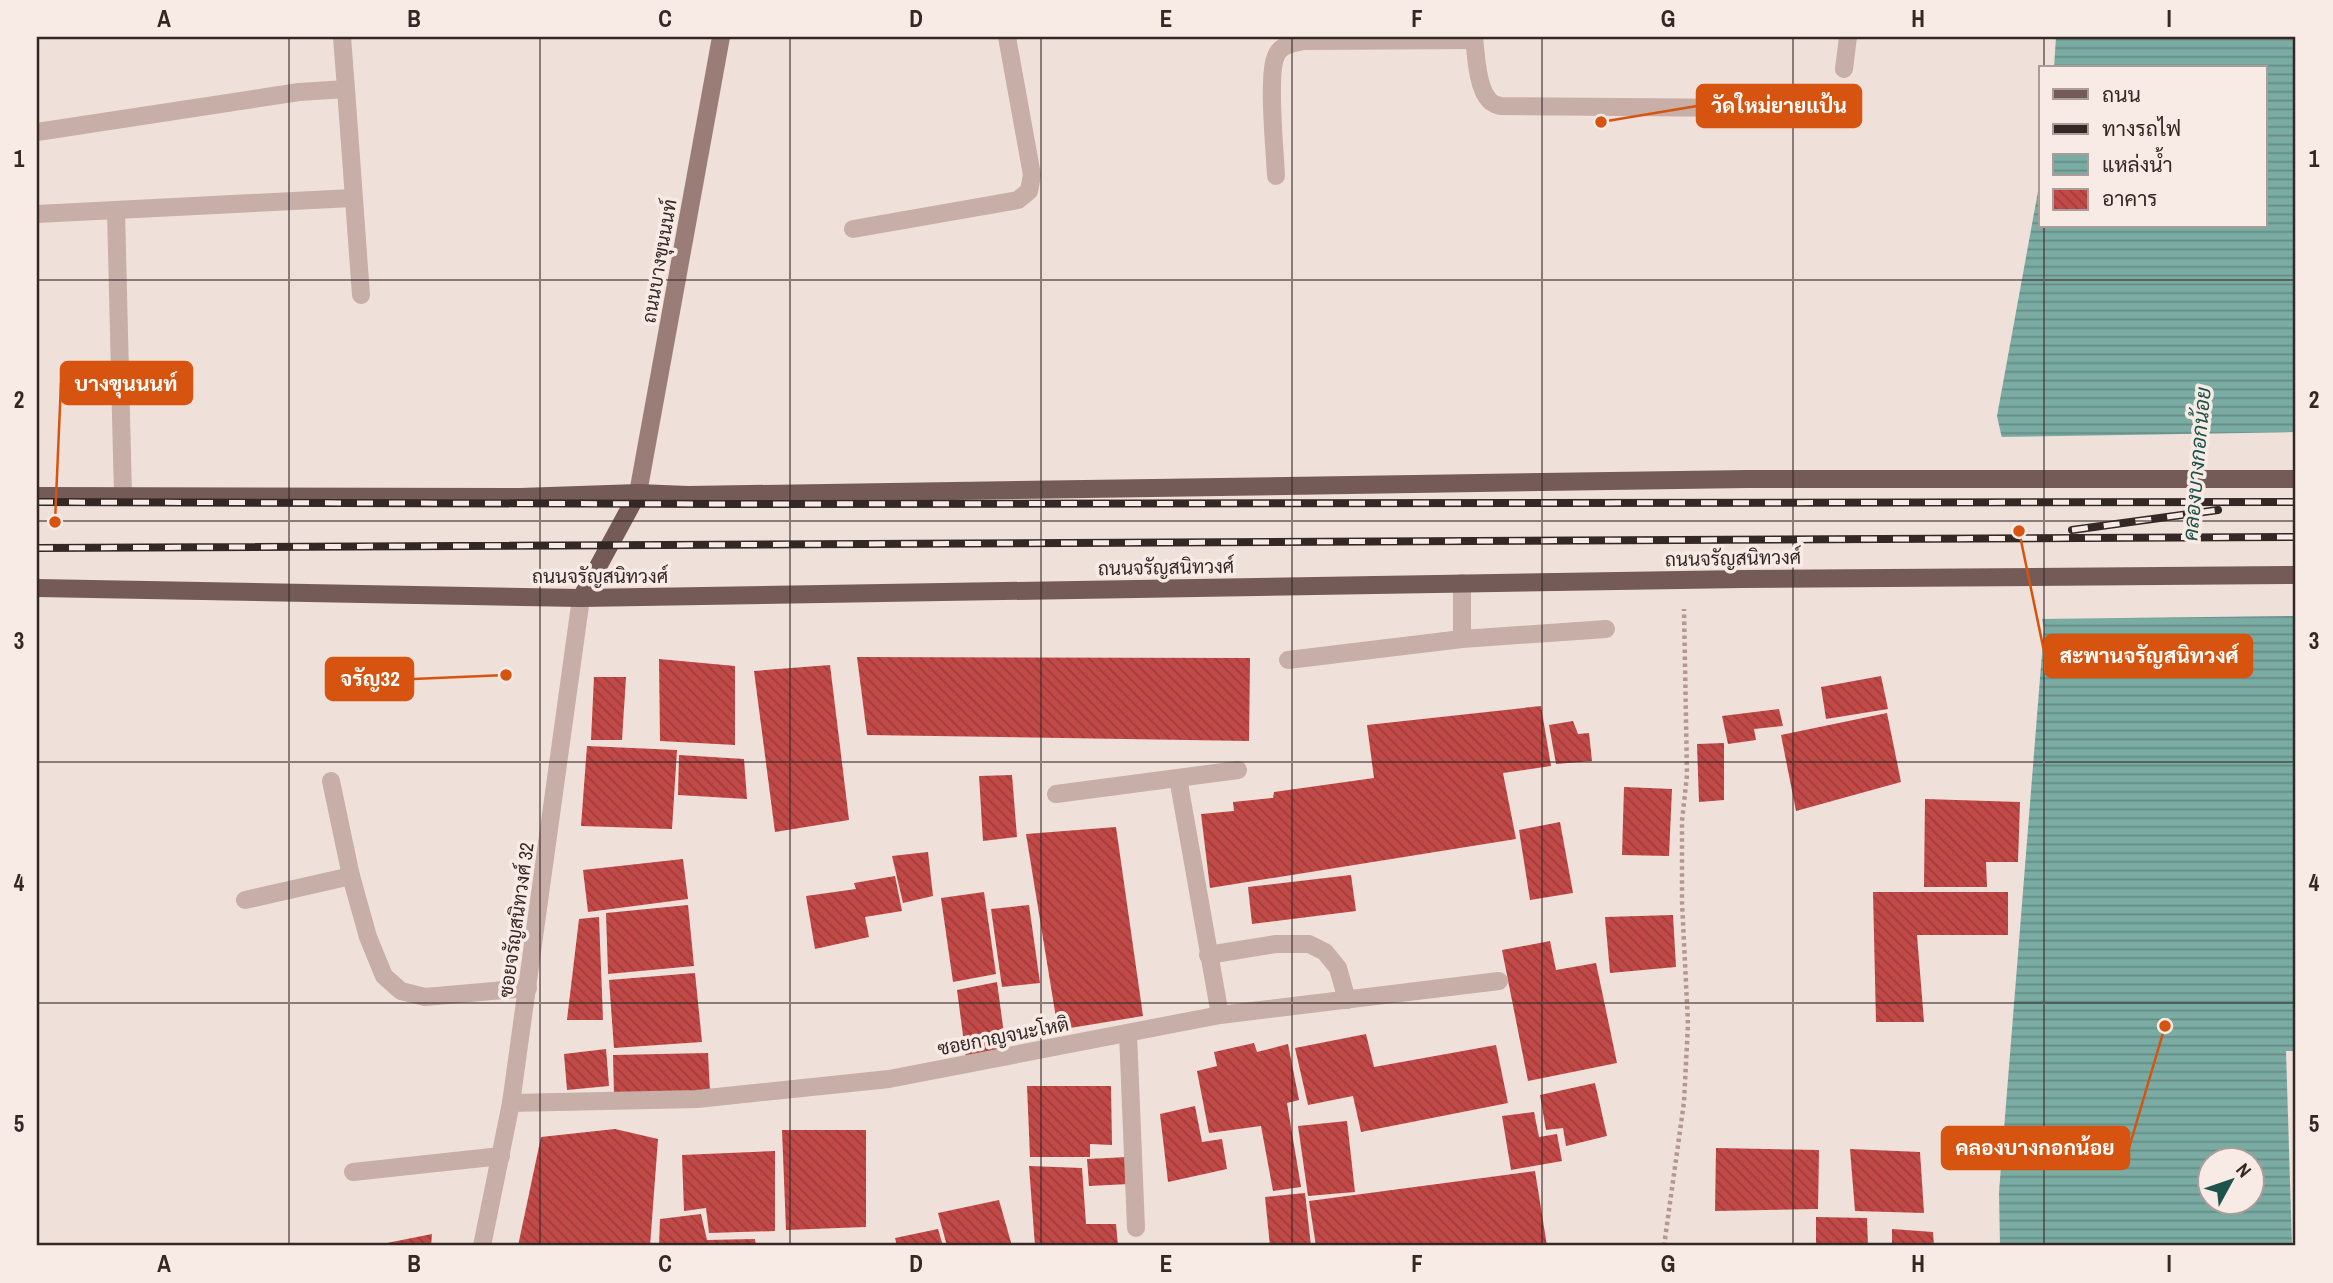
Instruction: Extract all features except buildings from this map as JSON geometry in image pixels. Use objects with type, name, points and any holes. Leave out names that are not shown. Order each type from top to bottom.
[{"type":"main road","points":[[37,496],[520,497],[638,493],[729,495],[1747,479],[2296,479]]},
{"type":"main road","points":[[582,598],[638,493]]},
{"type":"main road","name":"ถนนจรัญสนิทวงศ์","points":[[37,588],[582,598],[1744,579],[2296,575]]},
{"type":"street","points":[[342,37],[361,295]]},
{"type":"street","name":"ถนนบางขุนนนท์","points":[[638,493],[721,37]]},
{"type":"street","points":[[853,229],[1018,200],[1029,191],[1032,175],[1007,37]]},
{"type":"street","points":[[1844,69],[1847,37]]},
{"type":"street","points":[[1276,176],[1272,73],[1276,54],[1287,44],[1303,41],[1474,39],[1483,90],[1490,101],[1500,106],[1747,108]]},
{"type":"street","points":[[37,132],[299,92],[346,89]]},
{"type":"street","points":[[37,214],[352,198]]},
{"type":"street","points":[[116,211],[123,496]]},
{"type":"street","points":[[1462,583],[1462,639]]},
{"type":"street","name":"ซอยจรัญสนิทวงศ์ 32","points":[[482,1246],[511,1103],[582,598]]},
{"type":"street","points":[[1288,660],[1462,639],[1605,629]]},
{"type":"street","points":[[1056,794],[1238,770]]},
{"type":"street","points":[[1178,778],[1220,1015]]},
{"type":"street","points":[[331,782],[351,876],[368,937],[384,976],[401,991],[425,997],[528,988]]},
{"type":"street","points":[[245,900],[351,876]]},
{"type":"street","points":[[1208,955],[1276,944],[1309,944],[1325,952],[1338,968],[1347,1000]]},
{"type":"street","name":"ซอยกาญจนะโหติ","points":[[511,1103],[697,1099],[889,1079],[1220,1015],[1499,981]]},
{"type":"street","points":[[1128,1033],[1136,1228]]},
{"type":"street","points":[[353,1172],[501,1156]]},
{"type":"path","points":[[1664,1246],[1685,1102],[1688,1024],[1682,902],[1682,821],[1687,775],[1684,607]]},
{"type":"water","points":[[2056,37],[2296,37],[2296,1051],[2286,1051],[2292,1246],[2000,1246],[1999,1192],[2044,628],[1997,416],[2039,186],[2039,228],[2266,228],[2266,66],[2054,66]]},
{"type":"pier","points":[[2296,432],[2296,616],[2038,619],[1998,437]]},
{"type":"railway","points":[[37,502],[2296,502]]},
{"type":"railway","points":[[2072,530],[2218,510]]},
{"type":"railway","points":[[37,548],[2296,537]]},
{"type":"place","name":"วัดใหม่ยายแป้น","points":[[1601,122]]},
{"type":"place","name":"บางขุนนนท์","points":[[55,522]]},
{"type":"place","name":"สะพานจรัญสนิทวงศ์","points":[[2019,531]]},
{"type":"place","name":"จรัญ32","points":[[506,675]]},
{"type":"place","name":"คลองบางกอกน้อย","points":[[2165,1026]]}]
